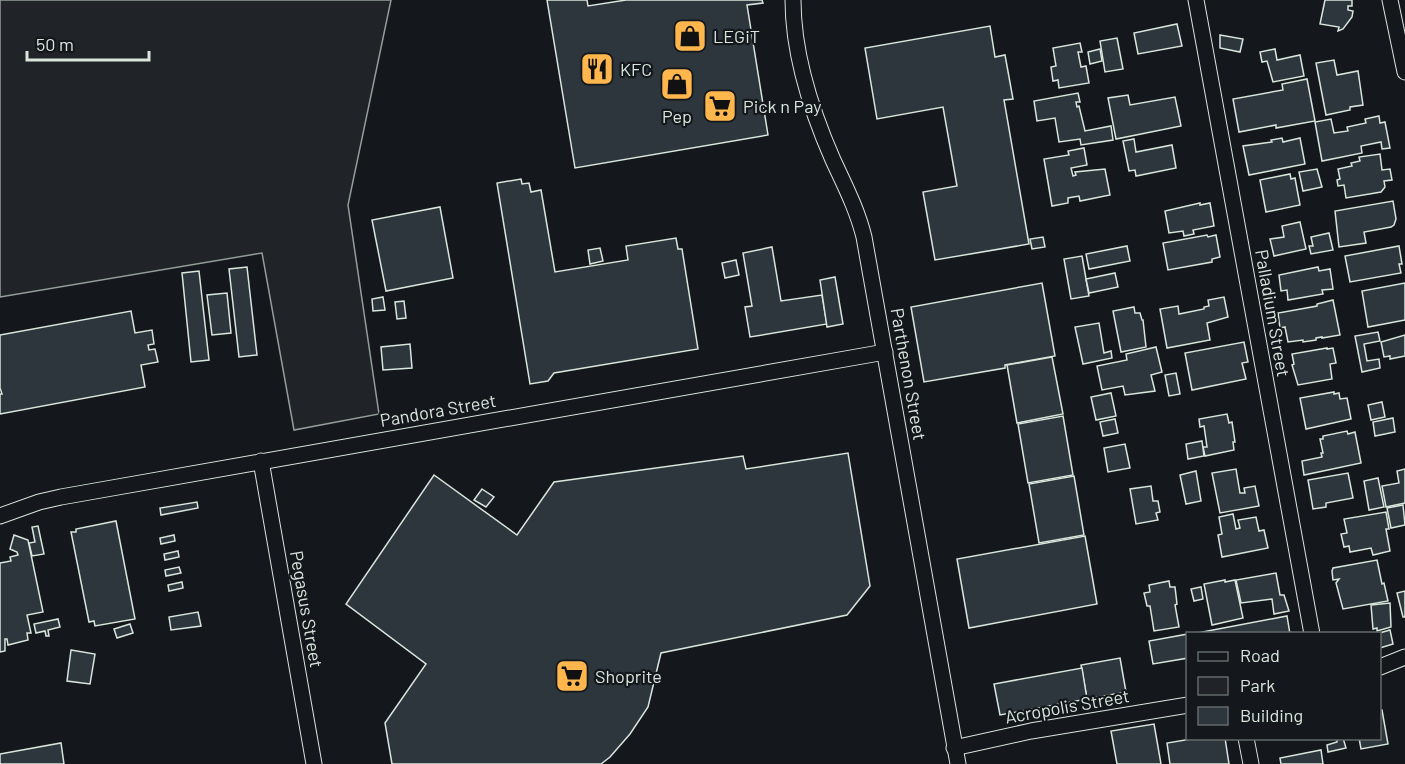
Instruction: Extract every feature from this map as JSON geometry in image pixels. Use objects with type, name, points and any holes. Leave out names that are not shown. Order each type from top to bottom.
[{"type":"street","name":"Parthenon Street","points":[[794,0],[803,77],[817,123],[858,212],[958,764]]},
{"type":"street","name":"Palladium Street","points":[[1196,0],[1312,632]]},
{"type":"street","points":[[1390,0],[1405,72]]},
{"type":"street","name":"Pandora Street","points":[[0,516],[61,497],[885,352]]},
{"type":"street","name":"Pegasus Street","points":[[261,461],[314,764]]},
{"type":"street","points":[[1381,667],[1405,657]]},
{"type":"street","name":"Acropolis Street","points":[[954,748],[1031,731],[1186,705]]},
{"type":"street","points":[[1246,740],[1251,764]]},
{"type":"green space","points":[[0,0],[391,0],[348,205],[379,414],[294,430],[262,253],[0,297]]},
{"type":"building","points":[[547,0],[587,0],[588,6],[626,0],[762,0],[763,3],[747,5],[768,135],[575,168]]},
{"type":"building","points":[[1325,0],[1352,0],[1352,6],[1348,6],[1348,10],[1353,11],[1352,17],[1343,29],[1338,31],[1339,27],[1320,24]]},
{"type":"building","points":[[1177,24],[1182,46],[1138,54],[1134,33]]},
{"type":"building","points":[[990,26],[995,57],[1005,55],[1013,99],[1004,100],[1029,244],[935,260],[923,192],[957,186],[943,107],[877,119],[865,48]]},
{"type":"building","points":[[1220,35],[1243,39],[1240,52],[1220,48]]},
{"type":"building","points":[[1117,38],[1123,69],[1105,72],[1100,41]]},
{"type":"building","points":[[1080,43],[1082,52],[1078,52],[1081,67],[1086,66],[1089,83],[1059,88],[1058,80],[1053,81],[1051,67],[1056,66],[1053,48]]},
{"type":"building","points":[[1100,49],[1102,61],[1090,64],[1088,52]]},
{"type":"building","points":[[1275,49],[1277,60],[1300,55],[1304,76],[1273,82],[1267,61],[1262,62],[1260,52]]},
{"type":"building","points":[[1334,60],[1337,75],[1358,71],[1363,105],[1326,115],[1316,63]]},
{"type":"building","points":[[1307,79],[1315,121],[1239,132],[1233,99],[1283,90],[1282,84]]},
{"type":"building","points":[[1078,93],[1080,102],[1076,102],[1085,131],[1111,126],[1113,140],[1081,145],[1080,139],[1059,142],[1055,118],[1037,121],[1034,101]]},
{"type":"building","points":[[1128,95],[1130,105],[1175,97],[1181,126],[1116,139],[1108,98]]},
{"type":"building","points":[[1379,116],[1380,123],[1385,122],[1390,148],[1382,149],[1381,142],[1361,146],[1362,153],[1322,161],[1315,122],[1331,119],[1334,133],[1348,131],[1347,127],[1366,123],[1365,119]]},
{"type":"building","points":[[1282,138],[1283,142],[1300,138],[1305,164],[1249,175],[1243,146],[1272,142],[1271,140]]},
{"type":"building","points":[[1134,139],[1136,152],[1172,145],[1176,168],[1136,176],[1135,170],[1129,171],[1123,141]]},
{"type":"building","points":[[1084,148],[1087,165],[1071,168],[1073,176],[1076,175],[1075,172],[1105,169],[1110,195],[1080,201],[1079,196],[1068,198],[1068,203],[1052,206],[1044,159],[1069,155],[1068,151]]},
{"type":"building","points":[[1380,154],[1382,170],[1390,169],[1392,180],[1384,181],[1385,187],[1381,192],[1346,198],[1344,185],[1338,186],[1337,180],[1340,179],[1338,169],[1352,166],[1351,163],[1360,161],[1359,157]]},
{"type":"building","points":[[1317,169],[1322,187],[1303,191],[1299,172]]},
{"type":"building","points":[[1290,174],[1291,179],[1295,178],[1300,205],[1266,212],[1260,180]]},
{"type":"building","points":[[521,179],[522,184],[529,183],[531,192],[541,190],[555,272],[628,260],[626,246],[676,238],[678,249],[682,249],[698,349],[554,373],[548,381],[530,384],[497,183]]},
{"type":"building","points":[[1393,201],[1396,219],[1394,225],[1364,232],[1366,243],[1339,247],[1335,211]]},
{"type":"building","points":[[1200,203],[1200,205],[1210,203],[1214,226],[1193,230],[1194,234],[1184,236],[1183,231],[1169,233],[1165,211]]},
{"type":"building","points":[[440,207],[453,278],[386,291],[372,220]]},
{"type":"building","points":[[1300,222],[1306,249],[1274,256],[1270,239],[1284,237],[1282,226]]},
{"type":"building","points":[[1329,233],[1333,250],[1311,254],[1309,246],[1313,246],[1311,237]]},
{"type":"building","points":[[1207,235],[1208,237],[1216,235],[1220,257],[1212,259],[1212,262],[1168,270],[1163,243]]},
{"type":"building","points":[[1043,237],[1045,247],[1032,249],[1030,239]]},
{"type":"building","points":[[1127,246],[1130,261],[1089,269],[1086,254]]},
{"type":"building","points":[[1399,246],[1401,273],[1350,282],[1345,256]]},
{"type":"building","points":[[772,247],[781,301],[822,295],[827,324],[750,337],[745,307],[752,306],[743,253]]},
{"type":"building","points":[[600,248],[603,261],[590,264],[588,250]]},
{"type":"building","points":[[1082,256],[1089,296],[1071,299],[1064,259]]},
{"type":"building","points":[[736,260],[739,275],[725,278],[722,263]]},
{"type":"building","points":[[247,267],[257,355],[239,357],[229,269]]},
{"type":"building","points":[[1318,267],[1319,271],[1330,269],[1333,289],[1322,290],[1323,294],[1288,300],[1287,290],[1281,291],[1279,275]]},
{"type":"building","points":[[199,271],[209,360],[191,362],[182,273]]},
{"type":"building","points":[[1115,273],[1118,287],[1089,293],[1086,279]]},
{"type":"building","points":[[835,277],[843,324],[827,327],[820,280]]},
{"type":"building","points":[[1042,283],[1055,356],[1005,365],[1005,368],[924,382],[911,307]]},
{"type":"building","points":[[1405,283],[1405,320],[1368,327],[1362,291]]},
{"type":"building","points":[[227,293],[231,333],[212,335],[207,295]]},
{"type":"building","points":[[383,297],[385,310],[373,311],[372,299]]},
{"type":"building","points":[[1224,297],[1228,317],[1207,323],[1210,340],[1167,348],[1160,309],[1178,306],[1179,314],[1204,309],[1209,306],[1208,300]]},
{"type":"building","points":[[1333,300],[1340,335],[1303,342],[1303,340],[1288,342],[1285,327],[1280,328],[1278,313],[1317,306],[1317,304]]},
{"type":"building","points":[[404,301],[406,318],[397,319],[395,302]]},
{"type":"building","points":[[1134,307],[1135,313],[1140,313],[1143,320],[1146,347],[1121,352],[1113,311]]},
{"type":"building","points":[[131,311],[135,333],[152,330],[154,344],[148,345],[149,350],[155,349],[158,362],[141,365],[145,387],[0,414],[0,394],[2,394],[0,335]]},
{"type":"building","points":[[1099,323],[1104,353],[1111,351],[1112,358],[1083,364],[1075,327]]},
{"type":"building","points":[[1378,332],[1380,341],[1364,344],[1367,361],[1379,359],[1380,368],[1362,372],[1355,336]]},
{"type":"building","points":[[1405,335],[1405,356],[1390,359],[1390,356],[1384,357],[1381,342]]},
{"type":"building","points":[[1244,342],[1248,362],[1242,363],[1246,379],[1192,390],[1185,353]]},
{"type":"building","points":[[410,344],[412,368],[383,370],[381,347]]},
{"type":"building","points":[[1156,347],[1162,372],[1151,375],[1155,391],[1125,395],[1123,386],[1102,390],[1097,366],[1127,360],[1126,354]]},
{"type":"building","points":[[1333,348],[1336,363],[1330,364],[1332,379],[1298,385],[1292,365],[1294,364],[1292,354]]},
{"type":"building","points":[[1052,357],[1063,414],[1017,423],[1007,365]]},
{"type":"building","points":[[1176,373],[1180,394],[1169,396],[1165,375]]},
{"type":"building","points":[[1334,392],[1334,394],[1339,393],[1340,399],[1347,398],[1351,419],[1306,429],[1300,398]]},
{"type":"building","points":[[1111,393],[1116,416],[1096,420],[1091,397]]},
{"type":"building","points":[[1382,402],[1385,417],[1371,420],[1368,405]]},
{"type":"building","points":[[1227,414],[1229,423],[1232,422],[1234,450],[1205,456],[1203,447],[1207,447],[1204,426],[1200,427],[1199,419]]},
{"type":"building","points":[[1063,416],[1073,475],[1028,483],[1018,424]]},
{"type":"building","points":[[1393,418],[1395,432],[1375,436],[1373,422]]},
{"type":"building","points":[[1115,419],[1118,433],[1103,436],[1100,422]]},
{"type":"building","points":[[1347,431],[1348,434],[1355,432],[1361,463],[1304,475],[1302,461],[1322,457],[1320,439],[1323,439],[1323,436]]},
{"type":"building","points":[[1202,441],[1204,456],[1188,459],[1186,444]]},
{"type":"building","points":[[1125,444],[1130,468],[1108,472],[1104,448]]},
{"type":"building","points":[[848,453],[870,586],[847,615],[661,653],[648,707],[630,734],[601,764],[392,764],[385,723],[426,664],[346,604],[434,475],[517,535],[554,482],[743,456],[746,469]]},
{"type":"building","points":[[1236,469],[1240,493],[1245,493],[1244,488],[1255,486],[1259,506],[1220,513],[1212,473]]},
{"type":"building","points":[[1405,469],[1405,503],[1386,507],[1382,486],[1399,483],[1397,471]]},
{"type":"building","points":[[1196,471],[1201,501],[1186,504],[1180,475]]},
{"type":"building","points":[[1348,473],[1353,498],[1326,503],[1326,507],[1313,509],[1308,480]]},
{"type":"building","points":[[1074,476],[1084,535],[1039,543],[1029,484]]},
{"type":"building","points":[[1378,478],[1384,507],[1369,510],[1364,481]]},
{"type":"building","points":[[1151,486],[1153,501],[1158,501],[1160,512],[1156,513],[1158,520],[1136,524],[1130,489]]},
{"type":"building","points":[[482,489],[494,497],[486,507],[474,500]]},
{"type":"building","points":[[197,502],[198,508],[161,515],[160,508]]},
{"type":"building","points":[[1403,505],[1405,525],[1391,528],[1387,508]]},
{"type":"building","points":[[1386,512],[1390,551],[1373,555],[1371,548],[1350,552],[1349,546],[1344,547],[1341,534],[1347,533],[1344,519]]},
{"type":"building","points":[[1233,514],[1236,529],[1240,528],[1238,520],[1256,517],[1259,531],[1264,530],[1268,548],[1222,557],[1218,535],[1222,534],[1219,517]]},
{"type":"building","points":[[116,521],[135,619],[95,626],[94,621],[89,622],[71,532]]},
{"type":"building","points":[[38,526],[44,554],[32,556],[29,543],[35,542],[32,527]]},
{"type":"building","points":[[14,535],[28,540],[43,612],[27,615],[31,633],[27,633],[28,640],[8,645],[5,639],[5,651],[0,652],[0,563],[11,561],[10,557],[18,555],[10,549]]},
{"type":"building","points":[[174,535],[175,541],[161,544],[160,538]]},
{"type":"building","points":[[1085,536],[1097,604],[969,628],[957,559]]},
{"type":"building","points":[[178,551],[179,557],[165,560],[164,554]]},
{"type":"building","points":[[1377,560],[1388,601],[1343,609],[1336,583],[1339,579],[1333,580],[1333,568]]},
{"type":"building","points":[[179,567],[181,573],[166,576],[165,570]]},
{"type":"building","points":[[1276,573],[1280,595],[1284,595],[1289,611],[1274,614],[1272,599],[1241,603],[1236,580]]},
{"type":"building","points":[[1225,580],[1225,582],[1235,580],[1243,618],[1212,625],[1204,584]]},
{"type":"building","points":[[1169,581],[1170,587],[1175,587],[1179,627],[1154,631],[1150,606],[1147,606],[1144,593],[1150,592],[1149,585]]},
{"type":"building","points":[[182,582],[183,588],[169,591],[168,585]]},
{"type":"building","points":[[1201,587],[1203,599],[1194,601],[1191,589]]},
{"type":"building","points":[[1405,591],[1405,617],[1403,617],[1397,593]]},
{"type":"building","points":[[1390,603],[1391,627],[1377,631],[1377,628],[1373,629],[1371,605]]},
{"type":"building","points":[[198,612],[201,626],[171,630],[169,617]]},
{"type":"building","points":[[1287,616],[1290,632],[1203,632]]},
{"type":"building","points":[[58,619],[60,627],[48,630],[49,636],[46,636],[45,631],[36,633],[34,624]]},
{"type":"building","points":[[130,624],[133,633],[117,638],[114,629]]},
{"type":"building","points":[[1390,630],[1393,644],[1381,648],[1381,633]]},
{"type":"building","points":[[1186,634],[1186,658],[1153,664],[1149,641]]},
{"type":"building","points":[[71,650],[95,654],[90,684],[67,681]]},
{"type":"building","points":[[1120,658],[1126,692],[1087,699],[1081,665]]},
{"type":"building","points":[[1082,668],[1087,699],[1000,715],[994,684]]},
{"type":"building","points":[[1382,710],[1388,744],[1361,749],[1359,740],[1381,740]]},
{"type":"building","points":[[1154,724],[1161,764],[1117,764],[1111,731]]},
{"type":"building","points":[[1186,740],[1225,740],[1229,764],[1170,764],[1167,743]]},
{"type":"building","points":[[1337,740],[1344,740],[1346,748],[1328,752],[1327,745]]},
{"type":"building","points":[[61,743],[64,764],[0,764],[0,754]]},
{"type":"building","points":[[1321,750],[1323,764],[1281,764],[1280,758]]},
{"type":"place","name":"LEGiT","points":[[690,36]]},
{"type":"place","name":"KFC","points":[[597,69]]},
{"type":"place","name":"Pep","points":[[677,84]]},
{"type":"place","name":"Pick n Pay","points":[[720,106]]},
{"type":"place","name":"Shoprite","points":[[572,676]]}]
